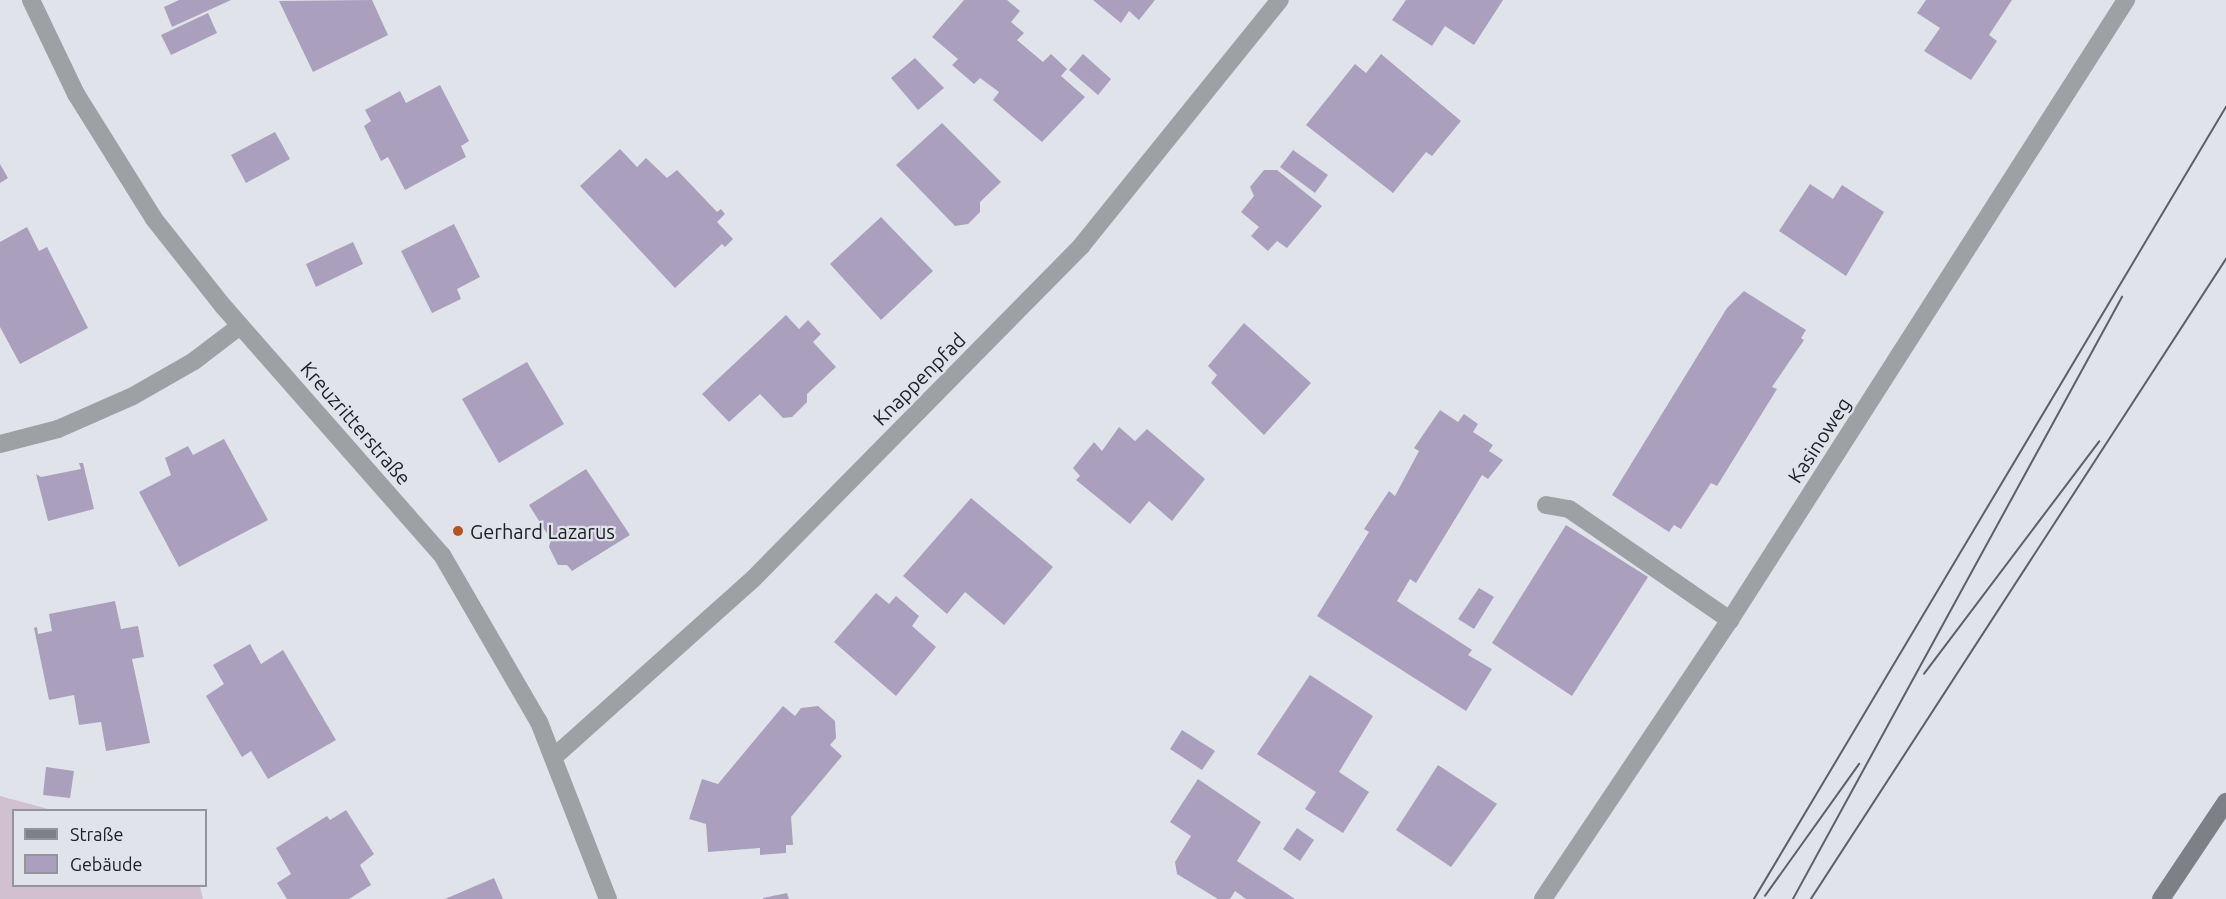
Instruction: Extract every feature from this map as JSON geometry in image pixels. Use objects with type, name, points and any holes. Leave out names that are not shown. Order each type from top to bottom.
[{"type":"street","name":"Kreuzritterstraße","points":[[31,0],[75,94],[154,219],[240,326],[442,555],[539,722],[555,756],[608,899]]},
{"type":"street","name":"Knappenpfad","points":[[555,756],[753,579],[1083,246],[1280,0]]},
{"type":"street","name":"Kasinoweg","points":[[1543,899],[1730,620],[2126,0]]},
{"type":"street","points":[[0,444],[58,429],[133,396],[194,361],[240,326]]},
{"type":"street","points":[[1546,505],[1569,509],[1730,620]]},
{"type":"street","points":[[2161,899],[2226,801]]},
{"type":"shaded area","points":[[0,796],[48,809],[12,809],[12,887],[200,887],[203,899],[0,899]]},
{"type":"building","points":[[179,0],[231,0],[172,27],[164,7]]},
{"type":"building","points":[[372,0],[388,35],[313,72],[279,1]]},
{"type":"building","points":[[964,0],[1007,0],[1020,11],[1011,22],[1024,33],[1017,40],[1043,62],[1051,54],[1067,69],[1061,76],[1085,97],[1042,142],[993,100],[999,92],[980,78],[974,84],[952,65],[958,59],[932,37]]},
{"type":"building","points":[[1093,0],[1155,0],[1139,20],[1129,11],[1121,23]]},
{"type":"building","points":[[1406,0],[1503,0],[1474,45],[1445,26],[1432,46],[1392,20]]},
{"type":"building","points":[[1926,0],[2012,0],[1989,35],[1997,41],[1971,80],[1924,51],[1940,28],[1917,13]]},
{"type":"building","points":[[208,13],[217,33],[171,55],[161,35]]},
{"type":"building","points":[[1083,54],[1111,79],[1098,95],[1069,70]]},
{"type":"building","points":[[1381,54],[1461,121],[1432,156],[1426,152],[1393,193],[1306,125],[1355,64],[1366,73]]},
{"type":"building","points":[[915,58],[944,88],[918,110],[891,78]]},
{"type":"building","points":[[440,85],[469,141],[461,146],[466,157],[405,190],[388,157],[381,161],[364,126],[371,121],[365,110],[400,91],[406,103]]},
{"type":"building","points":[[942,123],[1001,182],[980,202],[980,212],[968,224],[955,226],[896,165]]},
{"type":"building","points":[[275,132],[290,159],[246,183],[231,155]]},
{"type":"building","points":[[620,149],[637,167],[646,158],[667,178],[677,170],[717,212],[721,209],[725,214],[717,222],[733,239],[725,247],[722,244],[675,288],[580,186]]},
{"type":"building","points":[[1293,150],[1328,175],[1315,193],[1280,167]]},
{"type":"building","points":[[0,164],[8,178],[0,183]]},
{"type":"building","points":[[1264,170],[1277,170],[1322,206],[1287,248],[1277,241],[1268,251],[1251,236],[1259,227],[1241,212],[1254,196],[1250,187]]},
{"type":"building","points":[[1810,184],[1833,199],[1842,185],[1884,212],[1846,276],[1779,231]]},
{"type":"building","points":[[881,217],[933,271],[881,320],[830,264]]},
{"type":"building","points":[[454,224],[480,277],[457,289],[461,299],[432,313],[401,251]]},
{"type":"building","points":[[27,227],[39,251],[47,247],[88,328],[20,364],[0,327],[0,242]]},
{"type":"building","points":[[353,242],[363,264],[316,287],[306,264]]},
{"type":"building","points":[[1744,291],[1806,330],[1801,338],[1804,340],[1772,387],[1777,389],[1717,486],[1711,483],[1681,529],[1674,525],[1669,532],[1612,495],[1727,308]]},
{"type":"building","points":[[786,315],[799,329],[808,320],[821,334],[813,342],[836,367],[807,394],[807,402],[792,417],[783,418],[760,394],[729,422],[702,394]]},
{"type":"building","points":[[1244,323],[1311,383],[1264,435],[1211,383],[1217,375],[1208,366]]},
{"type":"building","points":[[527,362],[564,424],[499,463],[462,399]]},
{"type":"building","points":[[1440,410],[1458,422],[1464,414],[1478,424],[1473,432],[1493,445],[1489,451],[1503,460],[1488,479],[1482,475],[1416,583],[1410,579],[1397,601],[1472,650],[1468,655],[1492,669],[1466,711],[1317,616],[1369,532],[1364,529],[1389,491],[1395,496],[1419,451],[1414,448]]},
{"type":"building","points":[[1119,427],[1135,441],[1147,429],[1205,479],[1172,521],[1149,501],[1130,524],[1076,480],[1080,476],[1073,468],[1094,442],[1102,451]]},
{"type":"building","points":[[224,439],[268,520],[179,567],[139,492],[171,475],[165,458],[188,446],[193,455]]},
{"type":"building","points":[[79,463],[83,463],[94,509],[48,521],[36,474],[41,477],[81,469]]},
{"type":"building","points":[[586,469],[630,535],[572,571],[567,565],[558,565],[549,547],[551,540],[529,505]]},
{"type":"building","points":[[971,498],[1053,567],[1004,625],[965,592],[947,614],[903,576]]},
{"type":"building","points":[[1566,525],[1648,577],[1572,696],[1492,643]]},
{"type":"building","points":[[1479,588],[1494,597],[1474,629],[1458,619]]},
{"type":"building","points":[[876,593],[889,604],[896,596],[919,616],[912,626],[936,647],[896,696],[834,642]]},
{"type":"building","points":[[115,601],[121,629],[138,626],[144,657],[132,659],[150,743],[106,751],[101,722],[79,725],[74,695],[49,700],[34,628],[37,627],[38,634],[52,631],[49,614]]},
{"type":"building","points":[[250,644],[261,664],[283,650],[336,740],[268,779],[251,751],[242,757],[206,696],[224,684],[213,665]]},
{"type":"building","points":[[1310,675],[1373,716],[1339,772],[1369,792],[1343,833],[1305,809],[1316,792],[1257,754]]},
{"type":"building","points":[[783,706],[795,716],[801,708],[818,706],[835,721],[836,738],[830,745],[842,756],[791,817],[793,845],[786,845],[786,853],[760,855],[760,848],[708,852],[706,824],[689,819],[702,779],[718,784]]},
{"type":"building","points":[[1182,730],[1215,751],[1202,770],[1170,749]]},
{"type":"building","points":[[1438,765],[1497,804],[1451,867],[1396,830]]},
{"type":"building","points":[[46,767],[74,771],[70,798],[43,795]]},
{"type":"building","points":[[1198,779],[1261,822],[1237,861],[1295,899],[1246,899],[1235,891],[1230,899],[1218,899],[1177,874],[1175,862],[1191,836],[1170,822]]},
{"type":"building","points":[[346,810],[374,854],[360,865],[371,885],[349,899],[287,899],[277,883],[291,874],[276,848],[327,816],[330,820]]},
{"type":"building","points":[[1297,828],[1314,840],[1300,861],[1283,849]]},
{"type":"building","points":[[494,878],[503,899],[445,899]]},
{"type":"building","points":[[787,893],[789,899],[763,899],[763,898]]},
{"type":"tram line","points":[[1754,899],[2226,107]]},
{"type":"tram line","points":[[1811,899],[2226,259]]},
{"type":"tram line","points":[[1793,899],[2122,297]]},
{"type":"tram line","points":[[1924,674],[2099,442]]},
{"type":"tram line","points":[[1765,896],[1859,764]]},
{"type":"place","name":"Gerhard Lazarus","points":[[458,531]]}]
